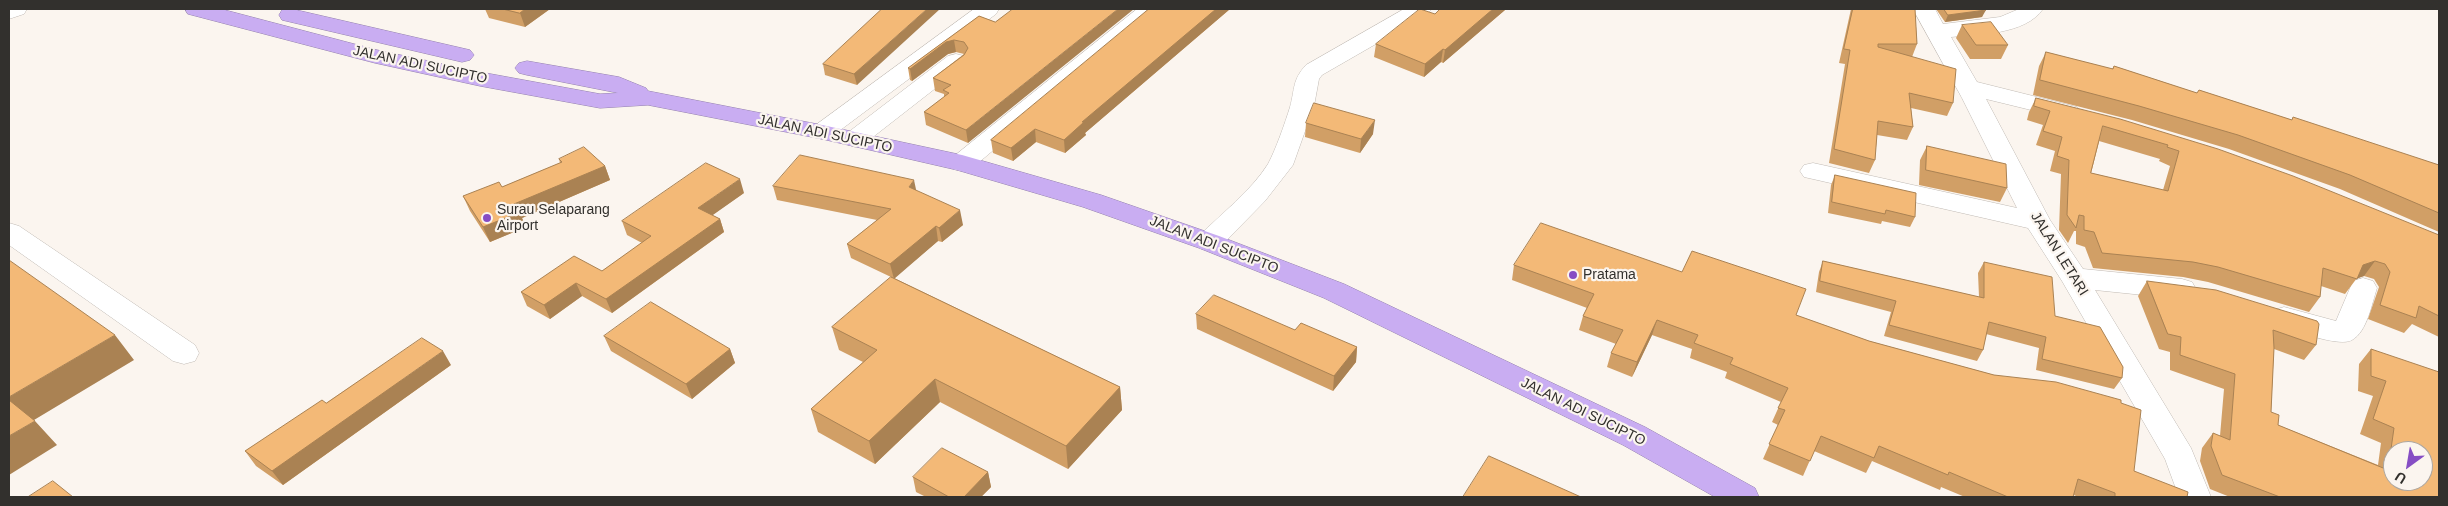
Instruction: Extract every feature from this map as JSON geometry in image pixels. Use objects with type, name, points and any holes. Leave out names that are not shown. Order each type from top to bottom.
[{"type":"highway","name":"JALAN ADI SUCIPTO","points":[[196,9],[376,56],[480,79],[600,101],[648,98],[856,139],[971,156],[1209,242],[1342,296],[1634,436],[1743,497]]},
{"type":"highway","name":"JALAN ADI SUCIPTO","points":[[267,9],[502,64],[619,84],[648,98]]},
{"type":"street","points":[[9,12],[16,9]]},
{"type":"street","points":[[822,132],[988,9]]},
{"type":"street","points":[[971,156],[1150,9]]},
{"type":"street","points":[[1209,242],[1256,195],[1280,165],[1302,106],[1307,78],[1314,70],[1420,9]]},
{"type":"street","points":[[1931,20],[2009,22],[2023,18],[2032,9]]},
{"type":"street","name":"JALAN LETARI","points":[[1931,20],[2037,221],[2156,413],[2180,457],[2195,497]]},
{"type":"street","points":[[856,139],[956,61]]},
{"type":"street","points":[[1968,87],[2092,118]]},
{"type":"street","points":[[1813,171],[2037,221]]},
{"type":"street","points":[[9,232],[184,353]]},
{"type":"street","points":[[2074,278],[2183,289],[2208,294]]},
{"type":"street","points":[[2257,308],[2335,333],[2342,333],[2348,327],[2363,288]]},
{"type":"street","points":[[2120,404],[2156,413]]},
{"type":"building","points":[[503,9],[525,9],[520,13]]},
{"type":"building","points":[[882,9],[927,9],[854,74],[823,64]]},
{"type":"building","points":[[1013,9],[1118,9],[966,130],[924,112],[949,93],[943,90],[951,85],[933,78],[964,55],[968,48],[964,42],[954,40],[946,42],[910,69],[908,68],[979,16],[995,22]]},
{"type":"building","points":[[1149,9],[1216,9],[1082,122],[1084,122],[1064,140],[1035,129],[1011,148],[991,140]]},
{"type":"building","points":[[1420,9],[1435,14],[1440,9],[1493,9],[1445,50],[1443,49],[1425,64],[1376,44]]},
{"type":"building","points":[[1853,9],[1915,9],[1917,44],[1878,44],[1878,47],[1956,69],[1953,103],[1909,93],[1913,127],[1878,121],[1875,160],[1834,149],[1850,50],[1844,49]]},
{"type":"building","points":[[1944,9],[1984,9],[1986,10],[1948,15]]},
{"type":"building","points":[[1991,22],[2008,45],[1976,45],[1962,25]]},
{"type":"building","points":[[2046,52],[2113,69],[2114,66],[2197,93],[2199,90],[2292,120],[2293,117],[2439,165],[2439,213],[2350,175],[2238,135],[2040,80]]},
{"type":"building","points":[[2036,98],[2120,119],[2218,149],[2293,176],[2439,235],[2439,316],[2419,306],[2416,318],[2380,305],[2390,272],[2385,264],[2375,261],[2363,265],[2357,279],[2323,268],[2320,297],[2218,267],[2193,262],[2102,253],[2094,232],[2084,230],[2084,216],[2079,215],[2076,228],[2067,215],[2069,160],[2057,156],[2062,137],[2043,131],[2050,111],[2034,106]],"holes":[[[2103,126],[2168,145],[2167,147],[2179,151],[2168,191],[2091,173]]]},
{"type":"building","points":[[1314,103],[1375,120],[1361,139],[1306,123]]},
{"type":"building","points":[[1927,146],[2006,164],[2007,188],[1926,170]]},
{"type":"building","points":[[584,147],[605,166],[514,204],[520,212],[483,227],[463,196],[499,182],[502,187],[562,162],[559,159]]},
{"type":"building","points":[[800,155],[914,180],[909,187],[960,210],[939,228],[936,226],[890,264],[847,244],[891,209],[773,186]]},
{"type":"building","points":[[706,163],[740,179],[698,208],[720,219],[606,299],[576,283],[544,305],[521,292],[574,256],[602,271],[651,236],[622,221]]},
{"type":"building","points":[[1835,175],[1916,193],[1915,217],[1886,210],[1885,214],[1832,202]]},
{"type":"building","points":[[1541,223],[1682,272],[1692,251],[1806,289],[1796,315],[1869,341],[1994,375],[2056,382],[2121,400],[2121,403],[2141,410],[2134,471],[2188,492],[2187,497],[2115,497],[2115,493],[2078,479],[2073,497],[2008,497],[1949,472],[1948,475],[1879,446],[1874,458],[1821,436],[1810,461],[1769,444],[1785,410],[1778,408],[1788,388],[1730,364],[1733,358],[1694,343],[1698,335],[1657,320],[1637,362],[1611,353],[1623,330],[1583,316],[1594,294],[1514,265]]},
{"type":"building","points":[[9,260],[115,335],[9,397]]},
{"type":"building","points":[[1823,261],[1984,298],[1984,262],[2052,277],[2055,316],[2100,327],[2123,367],[2122,378],[2042,359],[2046,337],[1989,322],[1983,350],[1889,325],[1896,301],[1820,281]]},
{"type":"building","points":[[891,277],[1120,387],[1066,446],[935,379],[869,441],[811,409],[877,350],[832,327]]},
{"type":"building","points":[[2147,281],[2216,290],[2317,321],[2319,324],[2316,345],[2273,330],[2271,412],[2279,415],[2278,425],[2383,468],[2383,491],[2433,491],[2433,441],[2392,441],[2394,428],[2373,419],[2386,381],[2371,376],[2371,349],[2439,372],[2439,497],[2280,497],[2222,475],[2211,446],[2213,433],[2230,440],[2235,374],[2180,355],[2181,337],[2168,334]]},
{"type":"building","points":[[1214,295],[1295,330],[1301,323],[1357,347],[1334,376],[1196,314]]},
{"type":"building","points":[[651,302],[730,349],[686,384],[604,336]]},
{"type":"building","points":[[422,338],[443,351],[272,471],[245,451],[322,400],[326,403]]},
{"type":"building","points":[[9,400],[35,421],[9,436]]},
{"type":"building","points":[[942,448],[988,472],[964,497],[949,497],[913,477]]},
{"type":"building","points":[[1489,456],[1581,497],[1463,497]]},
{"type":"building","points":[[53,481],[73,497],[28,497]]},
{"type":"place","name":"Surau Selaparang Airport","points":[[487,218]]},
{"type":"place","name":"Pratama","points":[[1573,275]]}]
